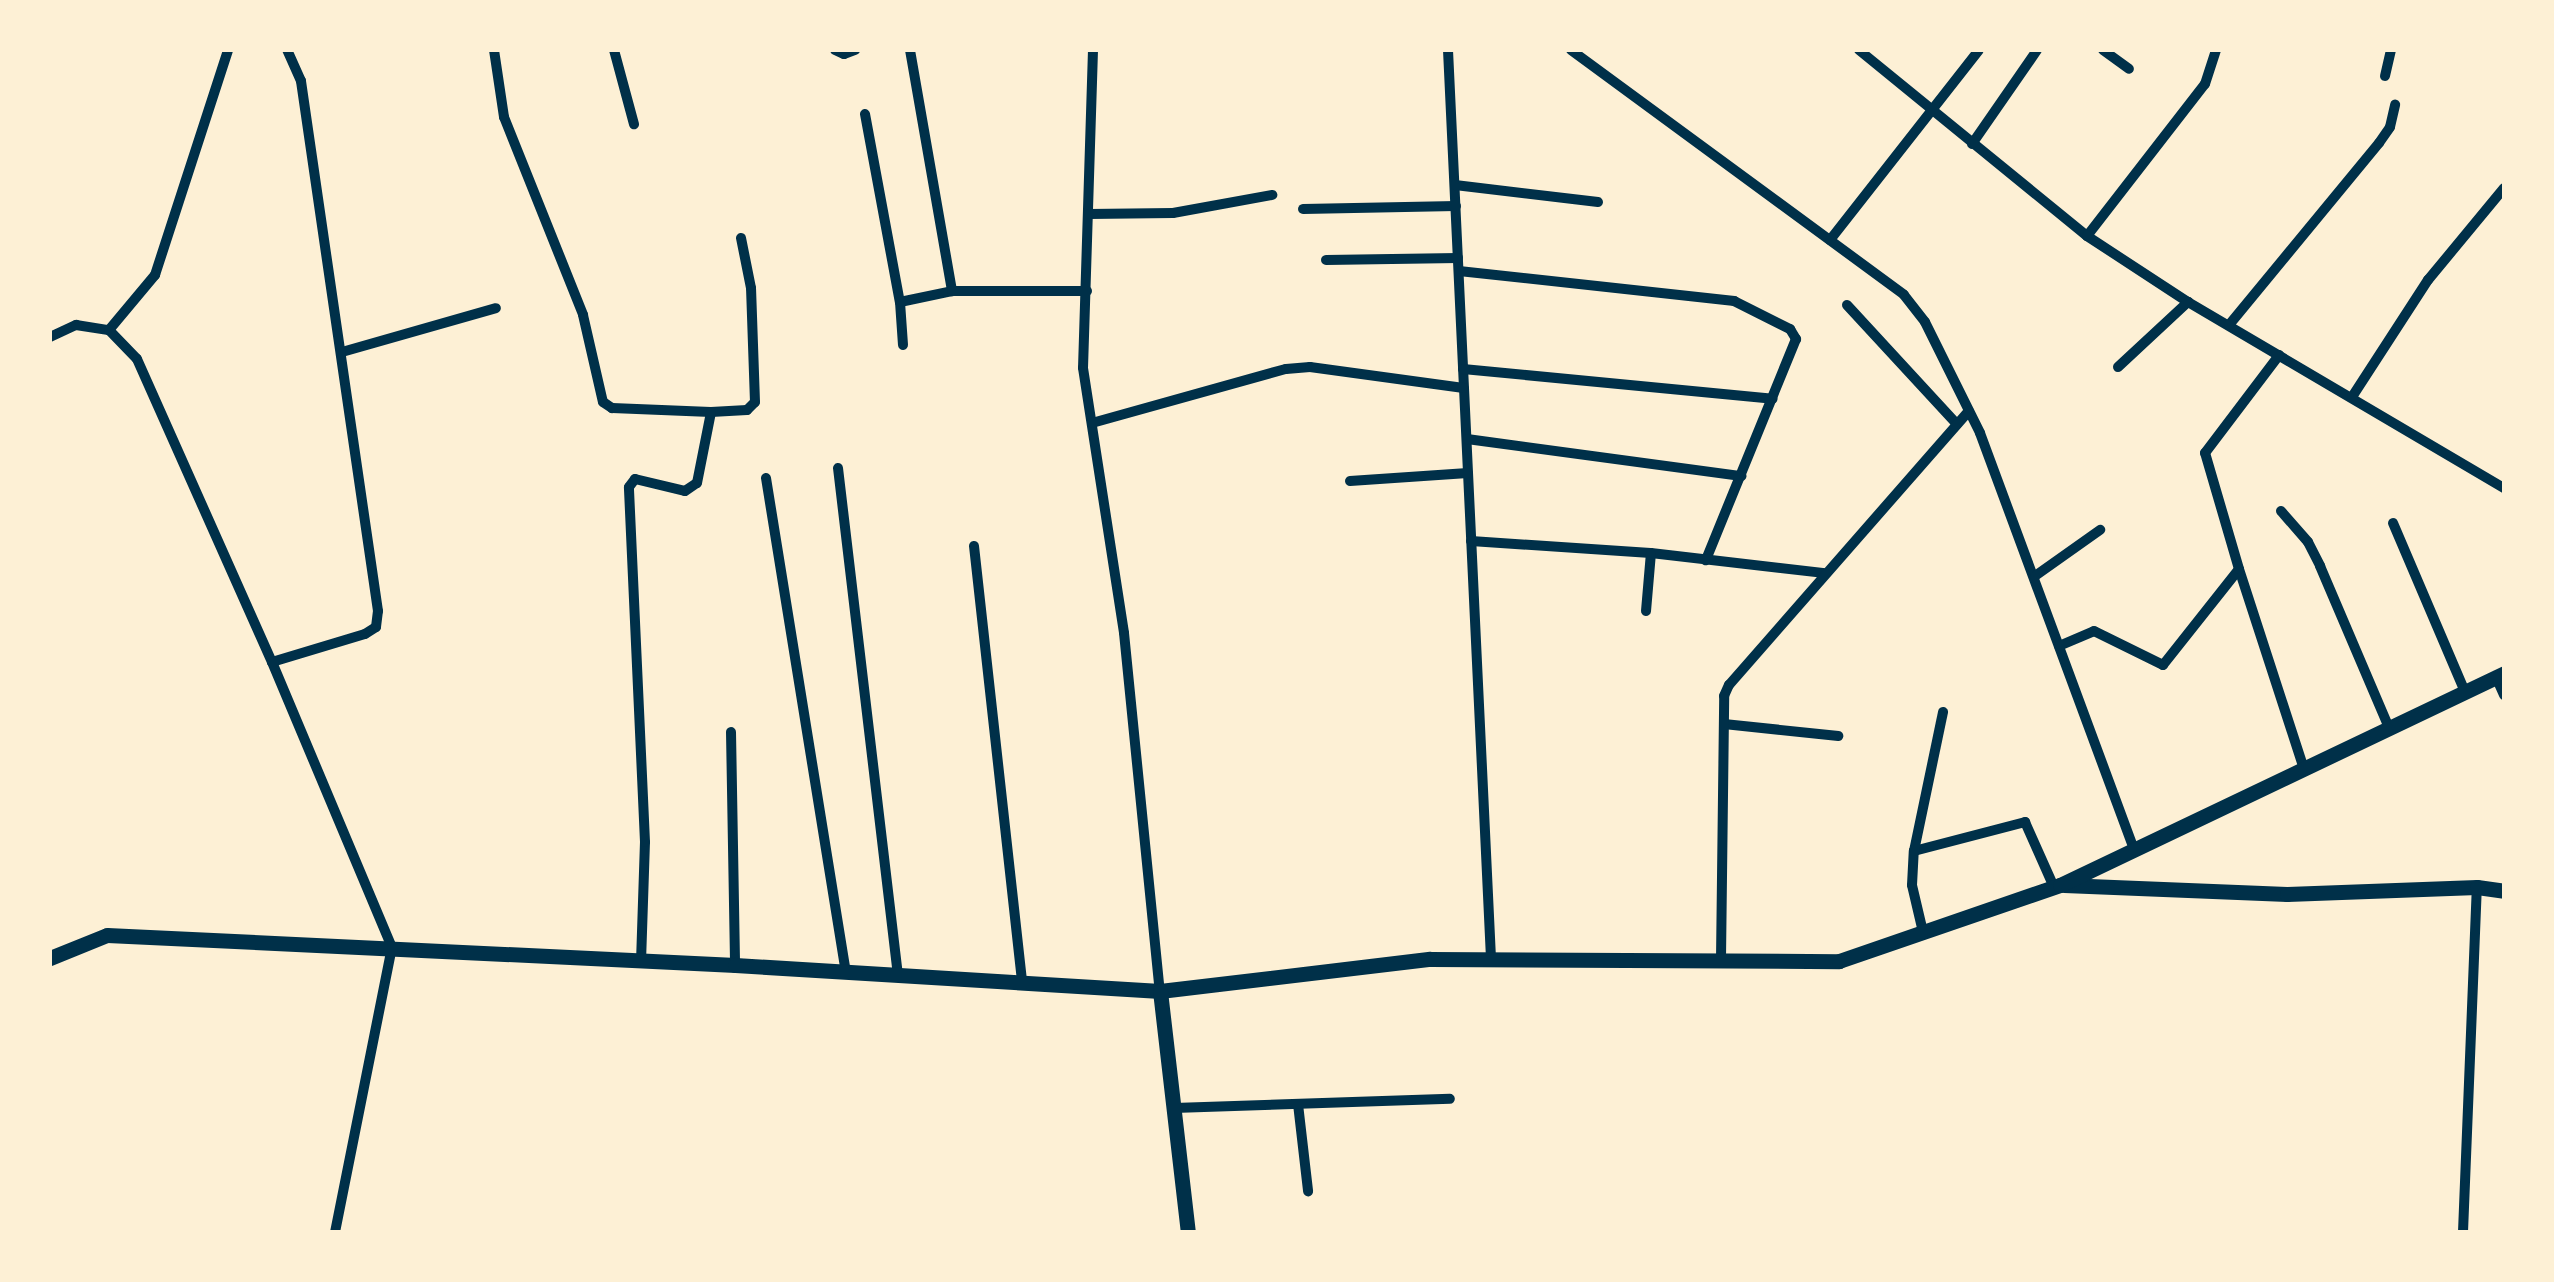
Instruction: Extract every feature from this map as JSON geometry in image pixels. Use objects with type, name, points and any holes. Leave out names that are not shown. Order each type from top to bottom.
[{"type":"street","points":[[108,330],[155,275],[228,50]]},
{"type":"street","points":[[272,662],[376,627],[378,611],[301,81],[286,50]]},
{"type":"street","points":[[494,50],[504,117],[582,316],[603,402],[612,408],[711,412],[747,410],[755,402],[751,288],[741,238]]},
{"type":"street","points":[[614,50],[634,124]]},
{"type":"street","points":[[835,50],[855,50]]},
{"type":"street","points":[[910,50],[952,292]]},
{"type":"street","points":[[1093,50],[1083,368],[1124,633],[1188,1232]]},
{"type":"street","points":[[1448,50],[1492,960]]},
{"type":"street","points":[[1571,50],[1904,295],[1925,322],[1969,411],[2035,576],[2134,850]]},
{"type":"street","points":[[1858,50],[2087,236],[2188,302],[2504,488]]},
{"type":"street","points":[[1830,240],[1979,50]]},
{"type":"street","points":[[1972,144],[2038,50]]},
{"type":"street","points":[[2103,50],[2128,69]]},
{"type":"street","points":[[2087,236],[2205,84],[2216,50]]},
{"type":"street","points":[[2385,76],[2391,50]]},
{"type":"street","points":[[2228,326],[2380,144],[2390,127],[2395,106]]},
{"type":"street","points":[[865,114],[900,302],[904,345]]},
{"type":"street","points":[[1454,185],[1598,202]]},
{"type":"street","points":[[2352,397],[2428,280],[2504,188]]},
{"type":"street","points":[[1089,214],[1174,213],[1272,195]]},
{"type":"street","points":[[1303,209],[1456,206]]},
{"type":"street","points":[[1326,260],[1458,258]]},
{"type":"street","points":[[1459,271],[1734,300],[1782,321],[1796,339],[1706,560]]},
{"type":"street","points":[[900,302],[952,292],[1086,291]]},
{"type":"street","points":[[2118,367],[2188,302]]},
{"type":"street","points":[[1846,305],[1957,424]]},
{"type":"street","points":[[342,352],[496,308]]},
{"type":"street","points":[[50,336],[76,326],[108,330],[136,359],[272,662],[392,948],[334,1232]]},
{"type":"street","points":[[2279,355],[2205,453],[2304,769]]},
{"type":"street","points":[[1092,424],[1256,375],[1298,368],[1464,388]]},
{"type":"street","points":[[1464,369],[1772,398]]},
{"type":"street","points":[[1721,959],[1724,724],[1729,685],[1969,411]]},
{"type":"street","points":[[641,962],[645,842],[630,488],[635,479],[685,490],[696,483],[711,412]]},
{"type":"street","points":[[1467,439],[1742,476]]},
{"type":"street","points":[[838,468],[898,976]]},
{"type":"street","points":[[1350,481],[1468,473]]},
{"type":"street","points":[[766,478],[846,973]]},
{"type":"street","points":[[2280,511],[2308,542],[2389,728]]},
{"type":"street","points":[[2393,523],[2465,692]]},
{"type":"street","points":[[2035,576],[2100,530]]},
{"type":"street","points":[[1472,541],[1651,553],[1825,573]]},
{"type":"street","points":[[974,546],[1022,980]]},
{"type":"street","points":[[1646,611],[1651,553]]},
{"type":"street","points":[[2059,646],[2094,632],[2163,664],[2239,570]]},
{"type":"street","points":[[50,958],[107,936],[1022,980],[1160,992],[1392,963],[1839,961],[2057,886],[2500,675],[2504,695]]},
{"type":"street","points":[[1923,932],[1912,886],[1914,851],[1943,712]]},
{"type":"street","points":[[1724,724],[1838,736]]},
{"type":"street","points":[[731,732],[735,965]]},
{"type":"street","points":[[1914,851],[2026,822],[2057,886]]},
{"type":"street","points":[[2057,886],[2287,894],[2477,887],[2504,891]]},
{"type":"street","points":[[2463,1232],[2477,887]]},
{"type":"street","points":[[1174,1108],[1450,1099]]},
{"type":"street","points":[[1298,1104],[1308,1191]]}]
